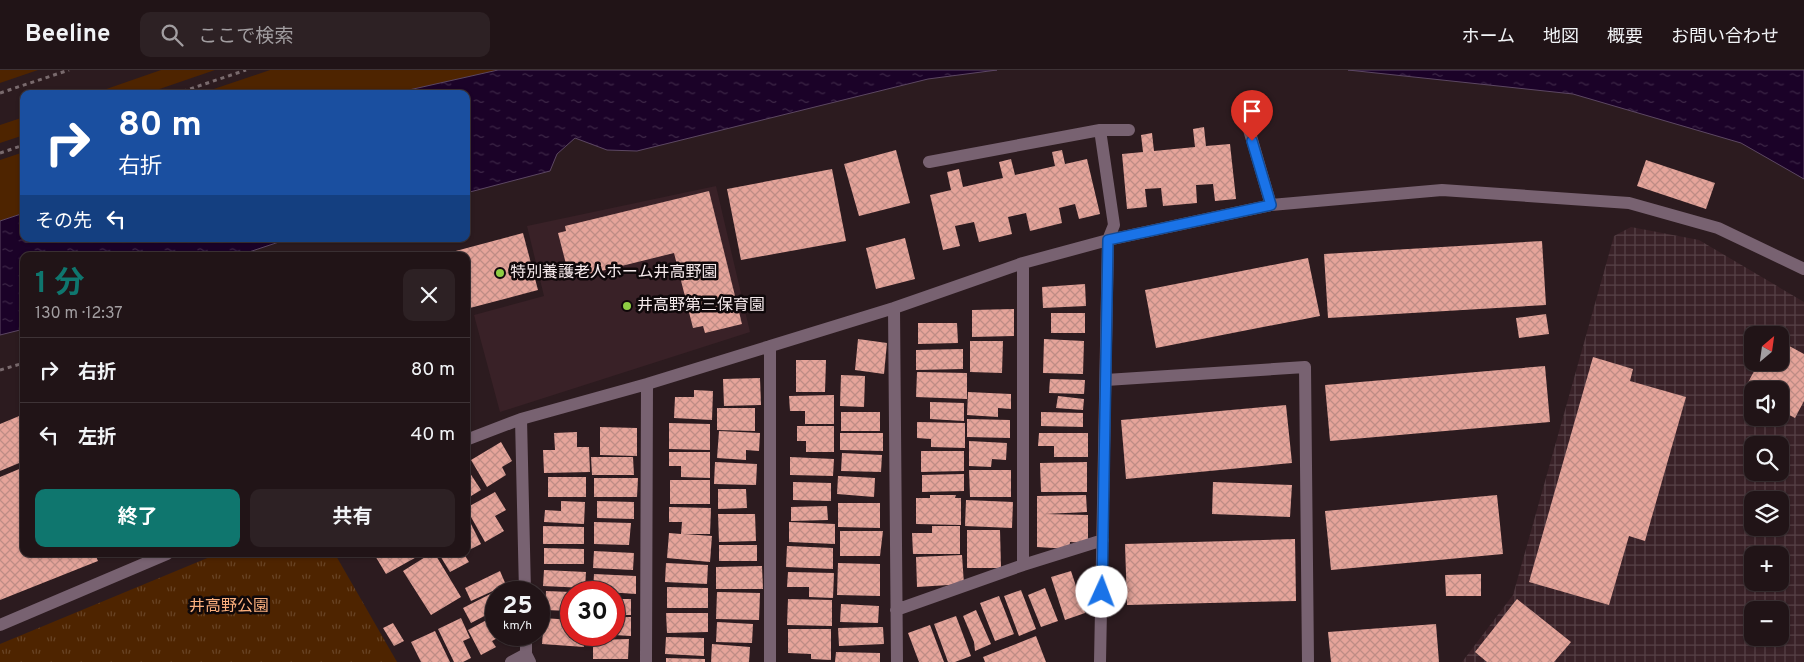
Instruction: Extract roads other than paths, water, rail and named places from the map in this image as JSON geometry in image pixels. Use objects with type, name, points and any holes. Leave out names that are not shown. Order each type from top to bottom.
[{"type":"street","points":[[1243,109],[1271,205]]},
{"type":"street","points":[[929,162],[1100,130],[1129,130]]},
{"type":"street","points":[[1100,130],[1114,225],[1108,240],[1100,662]]},
{"type":"street","points":[[470,438],[521,419],[647,384],[894,308],[1024,263],[1108,240],[1271,205],[1442,190],[1629,203],[1718,228],[1804,269]]},
{"type":"street","points":[[1024,263],[1024,564]]},
{"type":"street","points":[[894,308],[897,662]]},
{"type":"street","points":[[770,346],[770,662]]},
{"type":"street","points":[[1106,380],[1305,367],[1308,662]]},
{"type":"street","points":[[646,662],[647,384]]},
{"type":"street","points":[[521,419],[525,581]]},
{"type":"street","points":[[896,610],[1024,564],[1103,540]]},
{"type":"street","points":[[0,625],[160,557]]},
{"type":"street","points":[[511,662],[528,658]]},
{"type":"water","points":[[498,70],[997,70],[928,79],[637,151],[607,150],[575,138],[557,154],[550,171],[470,192],[470,90],[409,90]]},
{"type":"water","points":[[1348,70],[1804,70],[1804,179],[1741,143],[1573,94]]},
{"type":"water","points":[[20,214],[20,242],[279,242],[249,252],[20,252],[20,330],[0,335],[0,221]]},
{"type":"place","name":"特別養護老人ホーム井高野園","points":[[500,273]]},
{"type":"place","name":"井高野第三保育園","points":[[627,306]]},
{"type":"park label","name":"井高野公園","points":[[229,607]]}]
